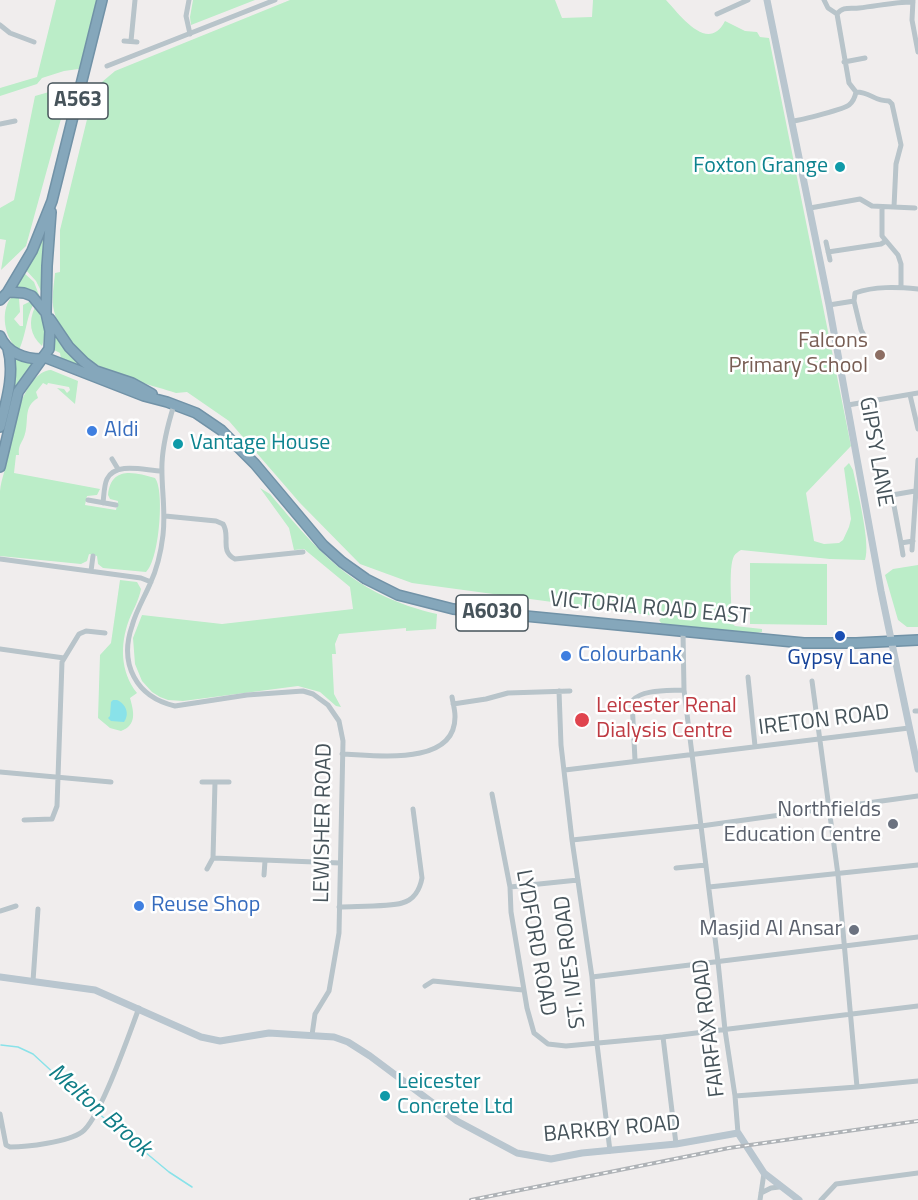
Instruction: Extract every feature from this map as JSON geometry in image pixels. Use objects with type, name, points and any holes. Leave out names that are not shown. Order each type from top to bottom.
[{"type":"highway","name":"A563","points":[[2,296],[33,250],[52,201],[102,0]]},
{"type":"highway","name":"A563","points":[[0,467],[18,392],[43,358],[50,343],[47,314],[47,266],[52,201]]},
{"type":"highway","name":"A563","points":[[2,296],[17,292],[32,296],[47,314]]},
{"type":"highway","name":"VICTORIA ROAD EAST","points":[[47,314],[69,347],[96,371],[132,383],[196,414],[221,430],[255,464],[324,545],[342,562],[366,579],[398,595],[453,609],[683,633],[804,643],[918,640]]},
{"type":"highway","points":[[0,336],[11,360],[9,388],[0,427]]},
{"type":"highway","name":"VICTORIA ROAD EAST","points":[[4,346],[24,356],[43,358],[144,396],[170,403]]},
{"type":"street","points":[[131,41],[135,0]]},
{"type":"street","points":[[189,0],[186,16],[190,34]]},
{"type":"street","points":[[106,66],[275,0]]},
{"type":"street","points":[[717,14],[748,0]]},
{"type":"street","name":"GIPSY LANE","points":[[766,0],[810,208],[891,642],[918,769]]},
{"type":"street","points":[[824,0],[828,8],[837,14],[849,83],[856,92]]},
{"type":"street","points":[[837,14],[846,8],[858,9],[886,3],[913,1],[918,52]]},
{"type":"street","points":[[0,25],[10,33],[34,42]]},
{"type":"street","points":[[844,62],[865,58]]},
{"type":"street","points":[[793,122],[848,106],[856,92]]},
{"type":"street","points":[[856,92],[863,92],[878,101],[890,101],[892,104],[901,145],[896,165],[894,207]]},
{"type":"street","points":[[0,124],[15,121]]},
{"type":"street","points":[[810,208],[860,199],[872,206],[882,208],[915,208]]},
{"type":"street","points":[[882,208],[881,231],[898,255],[901,264],[901,287]]},
{"type":"street","points":[[828,252],[881,244],[886,241]]},
{"type":"street","points":[[826,243],[830,260]]},
{"type":"street","points":[[865,337],[854,301],[855,293],[867,288],[918,289]]},
{"type":"street","points":[[829,305],[854,301]]},
{"type":"street","points":[[853,334],[861,330]]},
{"type":"street","points":[[848,405],[918,393]]},
{"type":"street","points":[[910,395],[918,429]]},
{"type":"street","name":"LEWISHER ROAD","points":[[170,403],[162,471],[165,516],[159,558],[131,627],[128,647],[131,670],[146,694],[164,704],[175,706],[248,695],[303,691],[323,700],[336,716],[342,732],[339,933],[329,991],[315,1014],[312,1035]]},
{"type":"street","points":[[112,459],[118,470]]},
{"type":"street","points":[[912,550],[918,463]]},
{"type":"street","points":[[103,503],[107,479],[118,470],[129,468],[162,471]]},
{"type":"street","points":[[903,555],[892,495],[915,491]]},
{"type":"street","points":[[88,500],[116,505]]},
{"type":"street","points":[[165,516],[216,521],[223,524],[226,530],[227,554],[235,559],[303,552]]},
{"type":"street","points":[[901,543],[913,541]]},
{"type":"street","points":[[91,571],[93,555]]},
{"type":"street","points":[[0,559],[141,578],[151,582]]},
{"type":"street","points":[[24,820],[52,819],[57,806],[64,658],[79,634],[86,631],[105,633]]},
{"type":"street","points":[[95,640],[96,632]]},
{"type":"street","name":"FAIRFAX ROAD","points":[[683,633],[684,690],[738,1133]]},
{"type":"street","points":[[0,649],[64,658]]},
{"type":"street","points":[[748,677],[755,746]]},
{"type":"street","points":[[812,681],[838,874],[857,1087]]},
{"type":"street","points":[[635,760],[632,701],[636,696],[684,690]]},
{"type":"street","name":"ST. IVES ROAD","points":[[559,691],[560,725],[572,840],[592,977],[597,1044],[610,1151]]},
{"type":"street","points":[[342,754],[399,755],[435,749],[449,737],[454,726],[453,701],[486,699],[508,693],[570,691]]},
{"type":"street","name":"IRETON ROAD","points":[[565,770],[909,728]]},
{"type":"street","points":[[0,772],[111,782]]},
{"type":"street","points":[[202,782],[229,782]]},
{"type":"street","points":[[207,869],[213,858],[215,782]]},
{"type":"street","name":"LYDFORD ROAD","points":[[492,794],[510,887],[524,990],[534,1033],[548,1044],[566,1046],[597,1044],[918,1006]]},
{"type":"street","points":[[572,840],[701,826],[918,796]]},
{"type":"street","points":[[339,907],[402,903],[416,894],[422,878],[412,809]]},
{"type":"street","points":[[213,858],[340,863]]},
{"type":"street","points":[[264,875],[265,861]]},
{"type":"street","points":[[676,868],[706,865]]},
{"type":"street","points":[[709,887],[918,865]]},
{"type":"street","points":[[510,887],[578,880]]},
{"type":"street","points":[[0,911],[16,906]]},
{"type":"street","points":[[33,981],[38,909]]},
{"type":"street","points":[[592,977],[918,937]]},
{"type":"street","name":"BARKBY ROAD","points":[[0,977],[95,990],[201,1037],[220,1041],[269,1033],[334,1037],[348,1042],[370,1056],[457,1121],[517,1153],[551,1159],[582,1153],[676,1144],[738,1133]]},
{"type":"street","points":[[425,986],[433,981],[524,990]]},
{"type":"street","points":[[0,1114],[6,1146],[15,1147],[69,1139],[86,1128],[96,1116],[139,1008]]},
{"type":"street","points":[[663,1037],[676,1144]]},
{"type":"street","points":[[735,1096],[918,1081]]},
{"type":"street","points":[[738,1133],[764,1173],[779,1187],[799,1200]]},
{"type":"street","points":[[760,1197],[764,1173]]},
{"type":"street","points":[[821,1200],[836,1184],[918,1173]]},
{"type":"street","points":[[752,1200],[771,1188],[779,1187]]},
{"type":"green space","points":[[56,0],[102,0],[86,68],[64,71],[42,78],[37,84],[0,96],[0,88],[37,77]]},
{"type":"green space","points":[[193,0],[255,0],[191,25]]},
{"type":"green space","points":[[290,0],[555,0],[562,18],[592,17],[593,0],[666,0],[686,22],[703,33],[711,34],[718,30],[725,21],[745,31],[757,32],[760,37],[769,38],[851,446],[806,493],[814,541],[824,544],[839,543],[843,540],[849,527],[851,519],[844,468],[849,463],[853,470],[863,516],[866,542],[865,560],[739,551],[734,556],[731,569],[732,623],[735,626],[762,629],[762,632],[755,633],[671,626],[661,623],[659,620],[663,617],[412,583],[360,564],[300,503],[229,421],[187,392],[176,393],[103,368],[72,346],[61,330],[54,311],[55,273],[60,272],[60,230],[91,103],[102,82],[115,71]]},
{"type":"green space","points":[[70,86],[26,246],[1,270],[6,240],[0,239],[0,208],[14,200],[35,96]]},
{"type":"green space","points":[[42,240],[42,293],[36,281],[25,269]]},
{"type":"green space","points":[[23,272],[34,282],[38,296],[27,290],[14,288]]},
{"type":"green space","points":[[11,298],[19,298],[20,312],[14,319],[20,326],[23,326],[23,305],[29,302],[33,305],[19,350],[10,339],[5,325],[6,310]]},
{"type":"green space","points":[[35,307],[44,325],[42,346],[31,328],[31,318]]},
{"type":"green space","points":[[55,333],[67,351],[84,368],[61,359],[60,353],[52,349]]},
{"type":"green space","points":[[19,357],[36,361],[12,400],[0,447],[15,379],[16,360]]},
{"type":"green space","points":[[51,370],[78,381],[75,404],[57,388],[64,389],[67,393],[70,390],[69,387],[43,383],[36,392],[38,398],[28,410],[26,431],[19,447],[19,455],[16,455],[14,473],[100,489],[97,495],[87,496],[85,505],[116,510],[118,501],[110,499],[108,495],[114,479],[125,473],[155,478],[160,497],[159,526],[151,565],[146,572],[103,568],[98,564],[97,556],[89,554],[87,561],[81,564],[0,556],[0,491],[12,433],[26,392],[41,373]]},
{"type":"green space","points":[[260,488],[270,494],[306,536],[342,570],[383,596],[437,614],[436,629],[406,631],[406,628],[339,634],[335,644],[336,654],[332,654],[334,694],[341,707],[336,706],[320,692],[298,686],[183,701],[168,700],[152,692],[142,681],[135,664],[133,638],[142,615],[222,624],[353,609],[350,587],[304,549],[294,550],[289,528]]},
{"type":"green space","points":[[750,563],[827,564],[827,625],[750,624]]},
{"type":"green space","points":[[918,565],[918,627],[907,627],[898,620],[885,575],[893,569]]},
{"type":"green space","points":[[120,580],[137,582],[141,589],[126,629],[123,648],[127,676],[137,693],[130,698],[132,722],[121,731],[110,728],[98,718],[100,655],[111,643]]},
{"type":"water","points":[[113,700],[117,700],[125,707],[127,716],[124,722],[111,721],[108,718]]},
{"type":"waterway","name":"Melton Brook","points":[[1,1045],[18,1047],[33,1054],[94,1110]]},
{"type":"waterway","name":"Melton Brook","points":[[98,1113],[169,1172],[192,1187]]},
{"type":"railway","points":[[471,1200],[729,1148],[918,1121]]},
{"type":"place","name":"Foxton Grange","points":[[840,167]]},
{"type":"place","name":"Falcons Primary School","points":[[880,355]]},
{"type":"place","name":"Aldi","points":[[92,431]]},
{"type":"place","name":"Vantage House","points":[[178,444]]},
{"type":"place","name":"Gypsy Lane","points":[[840,636]]},
{"type":"place","name":"Colourbank","points":[[566,656]]},
{"type":"place","name":"Leicester Renal Dialysis Centre","points":[[582,720]]},
{"type":"place","name":"Northfields Education Centre","points":[[893,824]]},
{"type":"place","name":"Reuse Shop","points":[[139,906]]},
{"type":"place","name":"Masjid Al Ansar","points":[[854,930]]},
{"type":"place","name":"Leicester Concrete Ltd","points":[[385,1096]]}]
